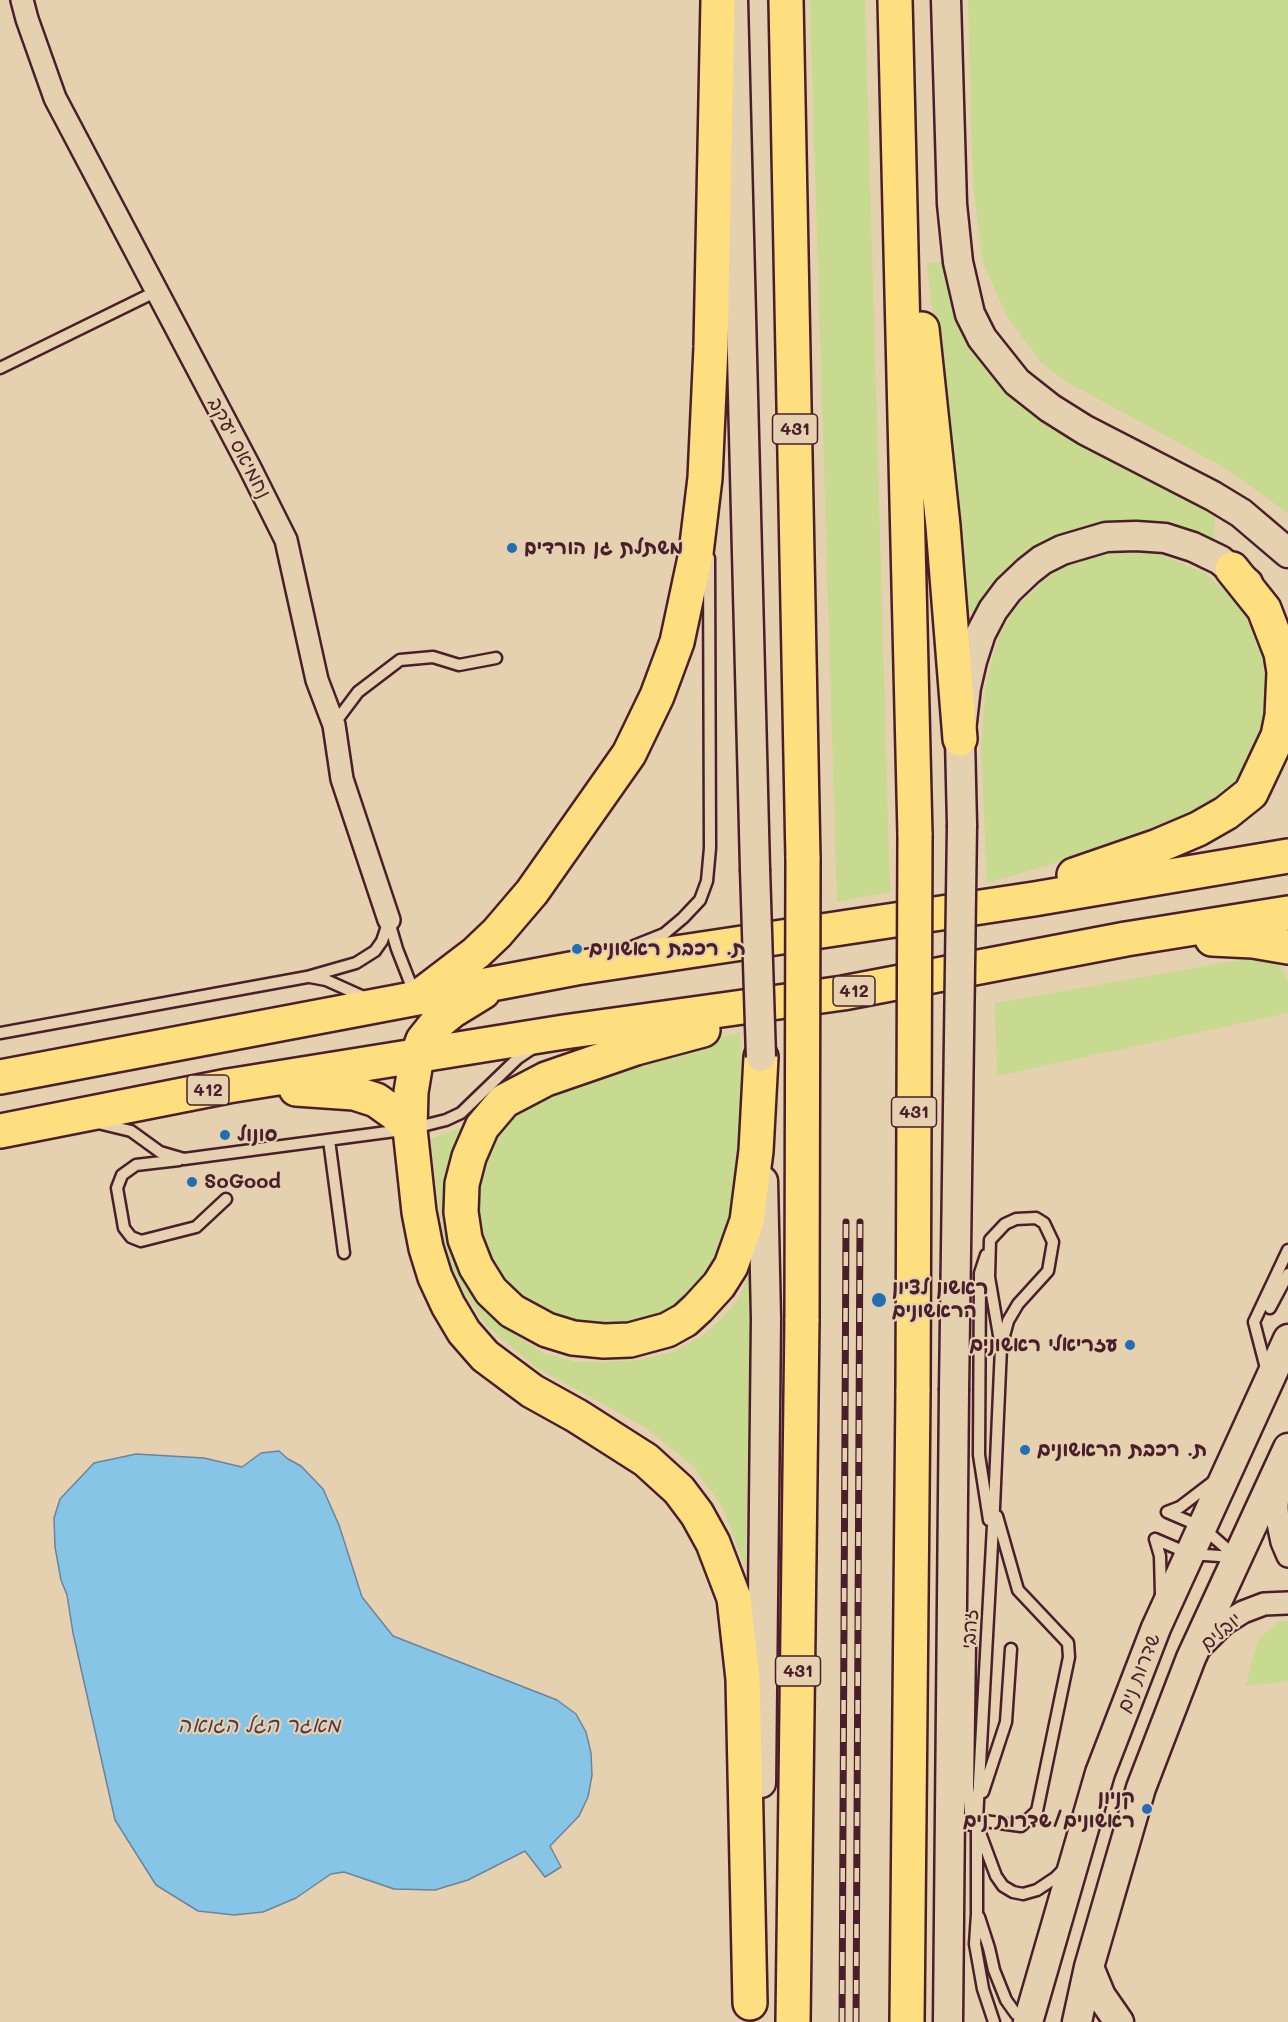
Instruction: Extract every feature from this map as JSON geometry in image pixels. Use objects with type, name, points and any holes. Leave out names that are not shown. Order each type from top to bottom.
[{"type":"main road","points":[[402,1002],[476,953],[497,933],[532,892],[629,754],[657,696],[678,642],[696,554],[708,413],[718,0]]},
{"type":"main road","points":[[733,0],[761,1057],[765,1319],[760,1801],[750,2012]]},
{"type":"main road","name":"431","points":[[786,0],[803,859],[802,1319],[793,2022]]},
{"type":"main road","name":"431","points":[[895,0],[915,835],[907,2022]]},
{"type":"main road","points":[[946,0],[952,204],[958,262],[970,314],[982,338],[1017,382],[1050,408],[1085,430],[1213,496],[1241,513],[1288,553]]},
{"type":"main road","points":[[897,88],[943,526],[960,739],[962,825],[948,2022]]},
{"type":"main road","points":[[960,739],[966,687],[981,633],[993,610],[1008,590],[1042,560],[1062,550],[1088,542],[1106,537],[1165,538],[1193,547],[1220,560],[1232,568],[1266,603],[1277,618],[1288,641]]},
{"type":"main road","points":[[943,913],[1070,877],[1158,846],[1226,813],[1251,793],[1278,736],[1283,705],[1284,672],[1281,652],[1264,609],[1232,568]]},
{"type":"main road","points":[[0,1077],[576,968],[1034,899],[1288,856]]},
{"type":"main road","name":"412","points":[[0,1131],[228,1086],[564,1032],[843,993],[1126,939],[1288,913]]},
{"type":"main road","points":[[1126,939],[1192,938],[1253,941],[1288,947]]},
{"type":"main road","points":[[498,984],[452,1011],[435,1025],[423,1040],[417,1056],[411,1092],[410,1129],[419,1212],[426,1248],[448,1305],[464,1332],[484,1356],[507,1374],[646,1460],[680,1490],[713,1542],[734,1598],[743,1679],[750,2012]]},
{"type":"main road","points":[[761,1057],[756,1151],[747,1221],[731,1266],[719,1285],[685,1320],[667,1330],[630,1340],[604,1341],[573,1338],[547,1330],[512,1311],[491,1291],[476,1267],[465,1239],[461,1212],[462,1184],[469,1157],[482,1126],[504,1101],[546,1079],[636,1048],[843,993]]},
{"type":"main road","points":[[228,1086],[354,1093],[386,1106],[410,1129]]},
{"type":"main road","name":"שדרות נים","points":[[1028,2021],[1100,1773],[1156,1628],[1288,1339]]},
{"type":"main road","points":[[1077,2022],[1089,1967],[1141,1788],[1191,1658],[1285,1455]]},
{"type":"main road","points":[[1089,1967],[1101,1996],[1119,2022]]},
{"type":"street","name":"נחמיאס יעקב","points":[[22,0],[55,98],[286,540],[317,680],[334,725],[342,779],[389,920]]},
{"type":"street","points":[[1285,1455],[1278,1494],[1277,1519],[1288,1556]]},
{"type":"street","name":"יובלים","points":[[1191,1658],[1224,1624],[1243,1612],[1264,1604],[1288,1603]]},
{"type":"lane","points":[[0,368],[157,291]]},
{"type":"lane","points":[[576,968],[664,934],[700,900],[707,881],[710,848],[708,413]]},
{"type":"lane","points":[[334,725],[358,692],[400,660],[433,657],[459,665],[496,658]]},
{"type":"lane","points":[[307,976],[402,1002],[397,950],[389,920]]},
{"type":"lane","points":[[0,1033],[307,976],[356,963],[375,951],[382,941],[389,920]]},
{"type":"lane","points":[[226,1199],[196,1227],[141,1240],[131,1237],[124,1227],[117,1188],[122,1175],[136,1165],[410,1129],[446,1120],[461,1113],[518,1058],[564,1032]]},
{"type":"lane","points":[[71,1118],[131,1131],[160,1152],[184,1159]]},
{"type":"lane","points":[[329,1140],[344,1253]]},
{"type":"lane","points":[[992,1544],[979,1455],[981,1273],[990,1240],[1005,1224],[1016,1219],[1036,1218],[1044,1222],[1053,1242],[1048,1271],[1018,1304],[1008,1321],[1001,1347]]},
{"type":"lane","points":[[990,1240],[989,1277],[1001,1347]]},
{"type":"lane","points":[[1269,1379],[1254,1322],[1288,1250]]},
{"type":"lane","points":[[1270,1308],[1288,1274]]},
{"type":"lane","name":"זהבי","points":[[991,2019],[975,1944],[976,1849],[1001,1347]]},
{"type":"lane","points":[[1234,1458],[1211,1484],[1180,1506],[1167,1512],[1202,1527],[1238,1558]]},
{"type":"lane","points":[[994,1507],[1018,1590],[1068,1643],[1069,1658],[1037,1811],[1021,1826],[977,1822],[996,1876],[1003,1886],[1013,1892],[1023,1894],[1037,1890],[1055,1878],[1075,1855]]},
{"type":"lane","points":[[1156,1628],[1161,1592],[1161,1568],[1159,1549],[1155,1539],[1190,1554],[1238,1558]]},
{"type":"lane","points":[[970,1643],[968,1788],[976,1849]]},
{"type":"lane","points":[[978,1807],[1006,1722],[1011,1649]]},
{"type":"lane","name":"זהבי","points":[[977,1914],[1006,2000],[1016,2014],[1028,2021]]},
{"type":"green space","points":[[810,0],[865,0],[890,892],[837,902]]},
{"type":"green space","points":[[968,0],[1288,0],[1288,513],[1225,468],[1069,383],[1041,363],[1007,316],[983,263],[973,184]]},
{"type":"green space","points":[[946,262],[1036,414],[1072,440],[1216,510],[1213,545],[1122,525],[978,612],[964,612],[927,263]]},
{"type":"green space","points":[[1112,552],[1160,554],[1205,573],[1242,606],[1264,649],[1270,707],[1257,754],[1228,794],[1187,818],[1122,843],[987,883],[981,746],[986,683],[999,635],[1015,608],[1050,575],[1075,562]]},
{"type":"green space","points":[[1257,957],[1279,958],[1288,985],[1288,1013],[997,1076],[995,1003]]},
{"type":"green space","points":[[740,1032],[745,1150],[741,1186],[720,1261],[678,1310],[628,1329],[551,1320],[500,1283],[476,1236],[473,1185],[492,1132],[518,1107],[573,1079]]},
{"type":"green space","points":[[462,1127],[451,1157],[447,1189],[489,1307],[514,1334],[543,1353],[576,1362],[603,1362],[638,1360],[672,1352],[702,1336],[722,1318],[739,1299],[751,1267],[746,1569],[722,1506],[692,1465],[645,1427],[537,1368],[487,1326],[454,1278],[444,1246],[431,1139]]},
{"type":"green space","points":[[1279,1621],[1288,1621],[1288,1681],[1245,1686],[1258,1640]]},
{"type":"water","name":"מאגר הגל הגואה","points":[[279,1451],[301,1466],[323,1489],[339,1525],[362,1597],[393,1636],[557,1700],[576,1714],[586,1732],[591,1753],[592,1775],[588,1797],[579,1816],[550,1846],[561,1867],[545,1877],[525,1851],[468,1880],[435,1890],[394,1889],[344,1872],[331,1874],[296,1898],[263,1912],[234,1915],[198,1911],[156,1885],[115,1820],[73,1633],[67,1595],[61,1580],[55,1547],[54,1518],[60,1499],[94,1463],[136,1454],[204,1458],[242,1467],[261,1453]]},
{"type":"railway","points":[[842,2022],[846,1222]]},
{"type":"railway","points":[[856,2022],[860,1222]]},
{"type":"place","name":"משתלת גן הורדים","points":[[512,548]]},
{"type":"place","name":"ת. רכבת ראשונים","points":[[577,949]]},
{"type":"place","name":"סונול","points":[[225,1135]]},
{"type":"place","name":"SoGood","points":[[192,1182]]},
{"type":"place","name":"ראשון לציון הראשונים","points":[[879,1300]]},
{"type":"place","name":"עזריאלי ראשונים","points":[[1130,1345]]},
{"type":"place","name":"ת. רכבת הראשונים","points":[[1025,1450]]},
{"type":"place","name":"קניון ראשונים/שדרות נים","points":[[1147,1809]]}]
